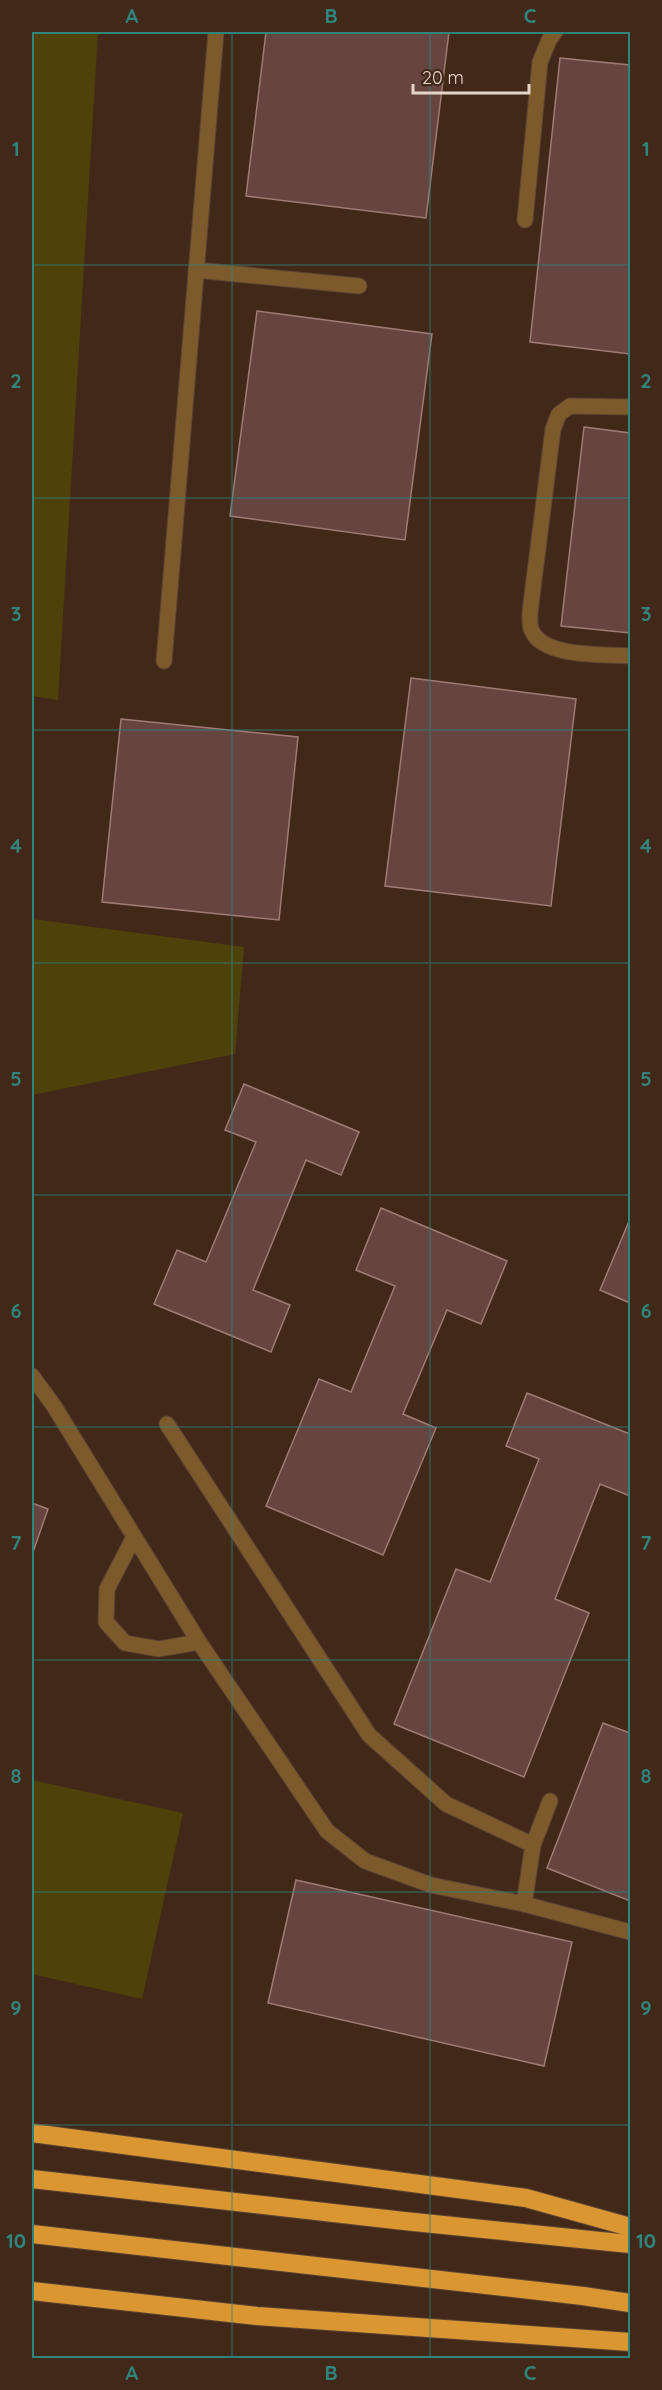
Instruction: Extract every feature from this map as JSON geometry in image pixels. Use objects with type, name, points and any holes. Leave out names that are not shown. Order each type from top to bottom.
[{"type":"highway","points":[[32,2133],[526,2198],[630,2227]]},
{"type":"highway","points":[[32,2179],[630,2244]]},
{"type":"highway","points":[[32,2234],[630,2303]]},
{"type":"highway","points":[[32,2290],[257,2316],[630,2342]]},
{"type":"lane","points":[[164,661],[216,32]]},
{"type":"lane","points":[[525,220],[540,62],[549,39],[555,32]]},
{"type":"lane","points":[[196,270],[359,286]]},
{"type":"lane","points":[[630,407],[570,406],[559,414],[553,429],[530,612],[531,630],[541,643],[556,650],[630,656]]},
{"type":"lane","points":[[32,1376],[54,1406],[199,1642],[327,1831],[365,1861],[431,1885],[524,1904],[630,1932]]},
{"type":"lane","points":[[167,1424],[369,1736],[446,1804],[532,1845]]},
{"type":"lane","points":[[134,1537],[107,1589],[106,1622],[125,1643],[159,1649],[199,1642]]},
{"type":"lane","points":[[524,1904],[532,1845],[550,1801]]},
{"type":"shaded area","points":[[32,32],[98,32],[58,700],[32,696]]},
{"type":"shaded area","points":[[32,919],[244,947],[235,1054],[32,1095]]},
{"type":"shaded area","points":[[32,1780],[183,1813],[142,1999],[32,1974]]},
{"type":"building","points":[[266,32],[449,32],[426,218],[246,196]]},
{"type":"building","points":[[560,58],[630,65],[630,354],[530,342]]},
{"type":"building","points":[[257,311],[432,334],[405,540],[230,516]]},
{"type":"building","points":[[584,427],[630,433],[630,633],[561,626]]},
{"type":"building","points":[[411,678],[576,699],[551,906],[385,886]]},
{"type":"building","points":[[121,719],[298,737],[279,920],[102,902]]},
{"type":"building","points":[[244,1084],[359,1132],[341,1175],[306,1160],[253,1290],[290,1305],[271,1352],[154,1304],[177,1250],[206,1262],[256,1142],[225,1130]]},
{"type":"building","points":[[381,1208],[507,1261],[481,1324],[447,1310],[403,1414],[436,1428],[383,1555],[266,1506],[319,1379],[351,1392],[395,1286],[356,1270]]},
{"type":"building","points":[[630,1219],[630,1303],[600,1290]]},
{"type":"building","points":[[527,1393],[630,1434],[630,1496],[600,1484],[555,1599],[589,1613],[524,1777],[394,1724],[456,1569],[490,1582],[539,1459],[506,1446]]},
{"type":"building","points":[[32,1503],[48,1509],[32,1555]]},
{"type":"building","points":[[603,1723],[630,1733],[630,1901],[547,1868]]},
{"type":"building","points":[[296,1880],[572,1942],[544,2066],[268,2003]]}]
